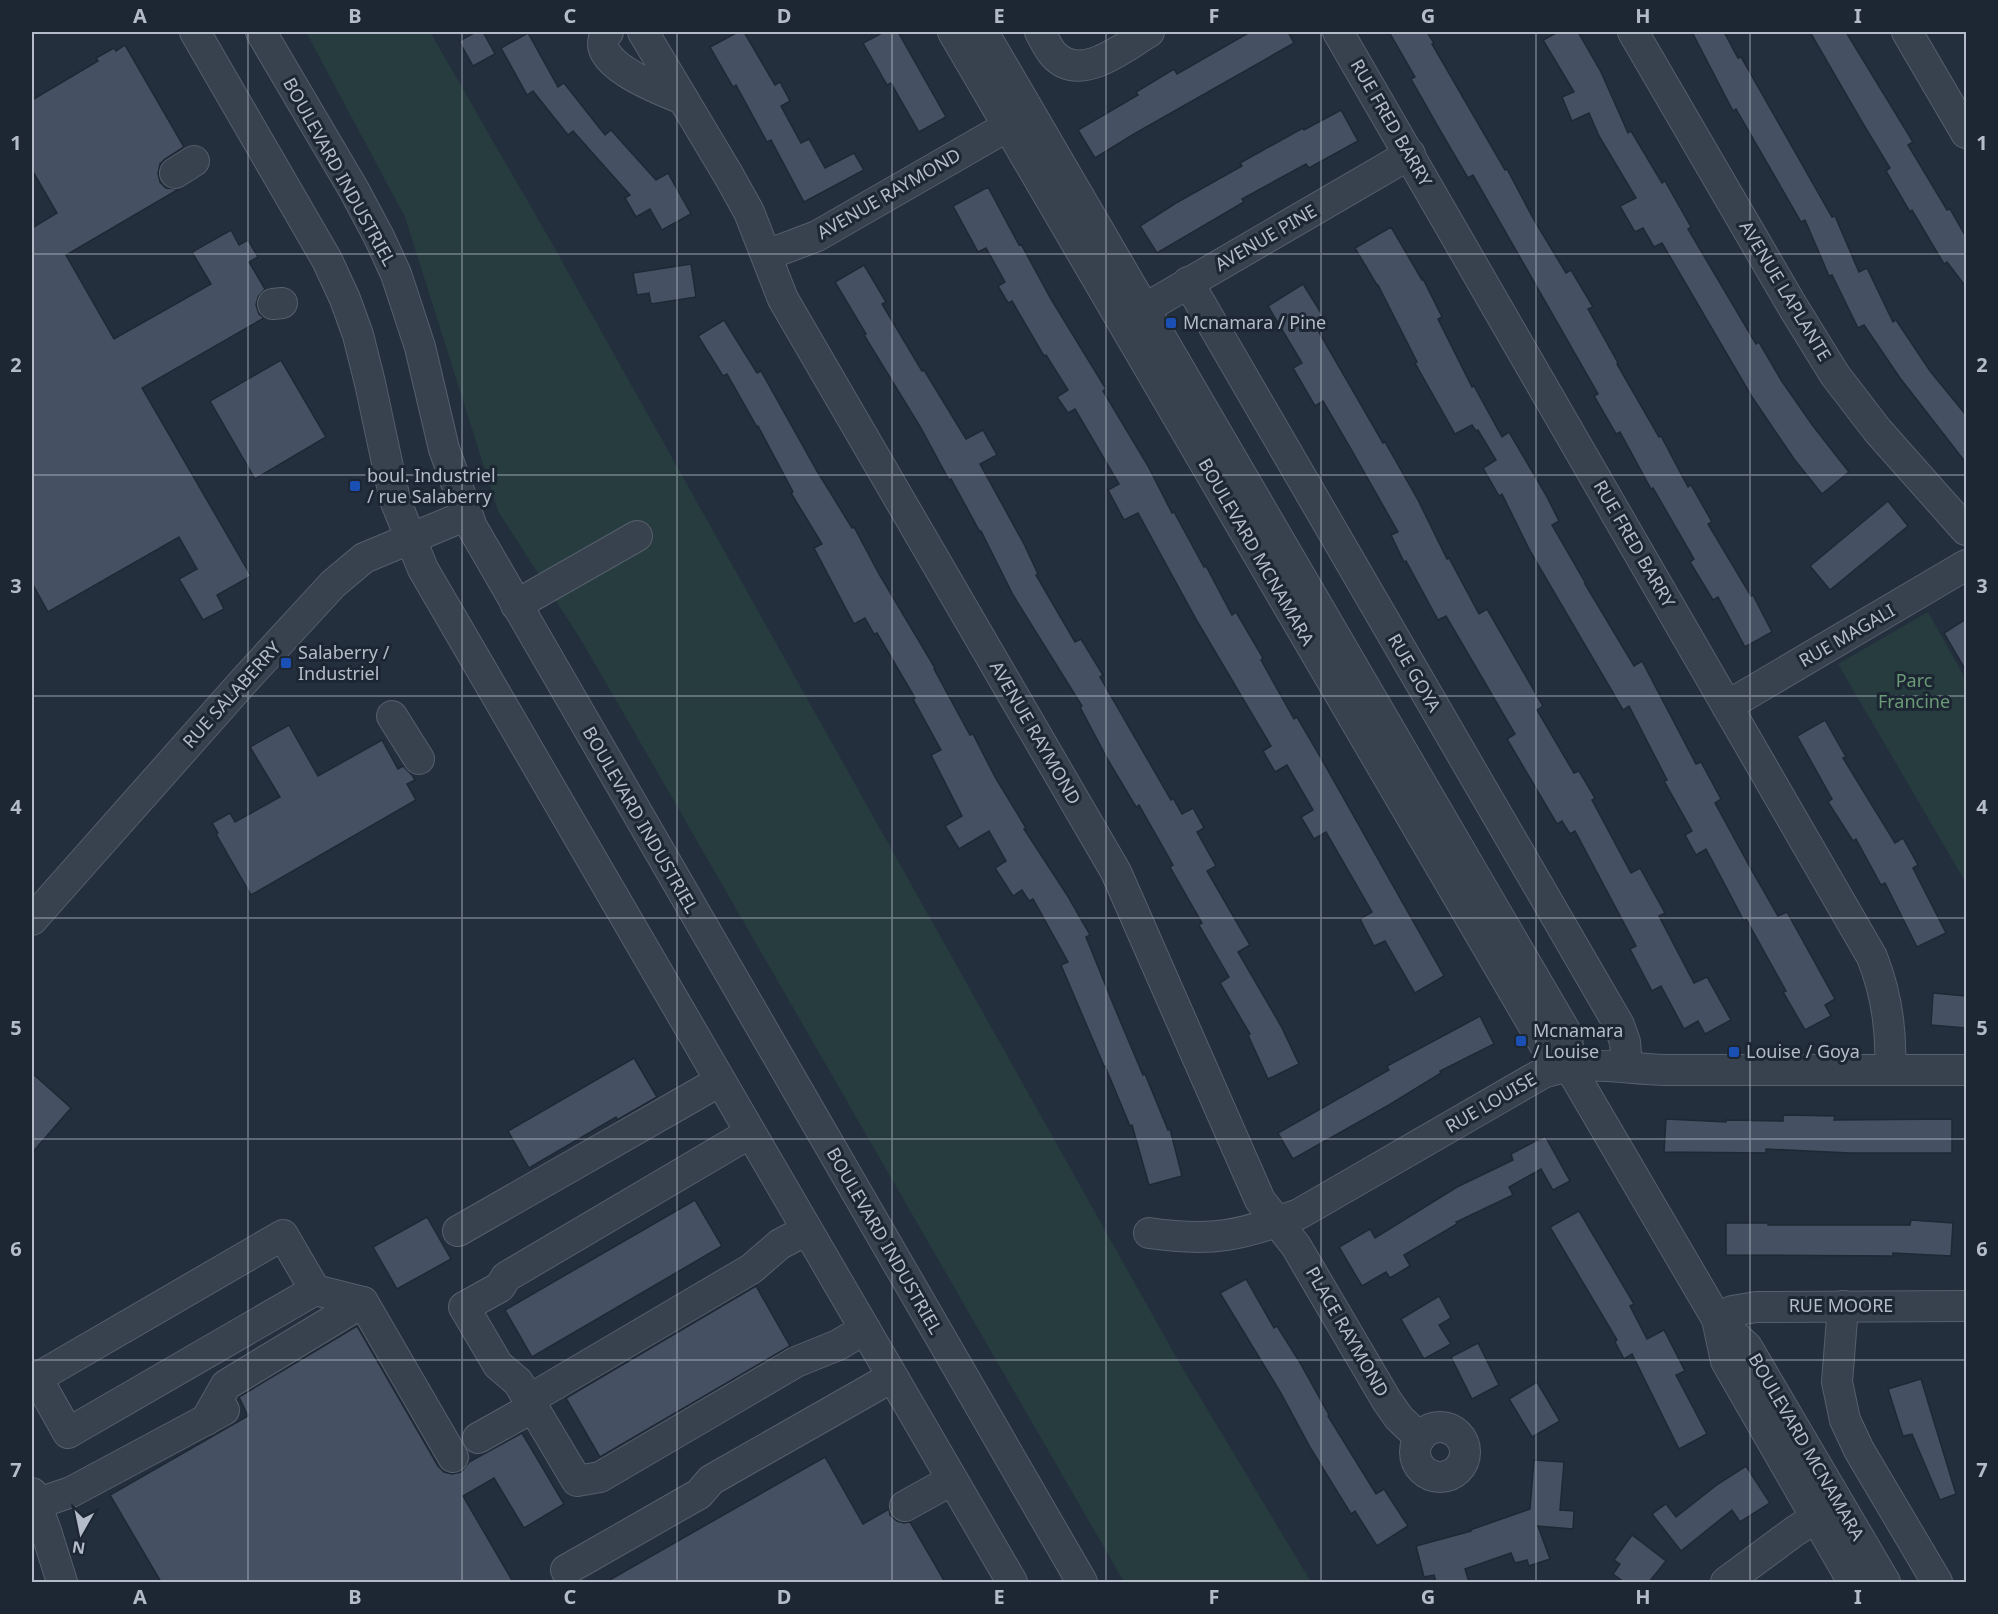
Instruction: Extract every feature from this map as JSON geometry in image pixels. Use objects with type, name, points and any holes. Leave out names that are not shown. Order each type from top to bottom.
[{"type":"street","points":[[195,32],[327,260],[345,299],[368,372],[392,489],[423,569],[1012,1582]]},
{"type":"street","name":"BOULEVARD INDUSTRIEL","points":[[261,32],[370,219],[396,274],[420,347],[444,449],[467,515],[516,605],[1082,1582]]},
{"type":"street","points":[[608,32],[604,37],[603,45],[618,65],[641,82],[683,99]]},
{"type":"street","name":"AVENUE RAYMOND","points":[[643,32],[752,219],[783,299],[1116,872],[1258,1196],[1264,1208],[1278,1222]]},
{"type":"street","name":"BOULEVARD MCNAMARA","points":[[952,32],[1008,126],[1133,315],[1567,1034],[1569,1065],[1717,1319],[1726,1361],[1827,1510],[1885,1582]]},
{"type":"street","name":"BOULEVARD MCNAMARA","points":[[983,32],[1133,315]]},
{"type":"street","points":[[1040,32],[1054,55],[1071,66],[1091,64],[1149,32]]},
{"type":"street","name":"RUE FRED BARRY","points":[[1338,32],[1872,957],[1888,1010],[1890,1070]]},
{"type":"street","name":"AVENUE LAPLANTE","points":[[1633,32],[1835,375],[1878,431],[1966,530]]},
{"type":"street","points":[[1907,32],[1966,133]]},
{"type":"street","name":"AVENUE RAYMOND","points":[[767,255],[817,236],[1008,126]]},
{"type":"street","name":"AVENUE PINE","points":[[1133,315],[1410,154]]},
{"type":"street","name":"RUE GOYA","points":[[1188,282],[1619,1025],[1625,1042],[1627,1067]]},
{"type":"street","name":"RUE SALABERRY","points":[[32,920],[319,598],[359,562],[467,515]]},
{"type":"street","points":[[516,605],[637,536]]},
{"type":"street","name":"RUE MAGALI","points":[[1727,706],[1966,565]]},
{"type":"street","points":[[392,716],[419,759]]},
{"type":"street","name":"RUE LOUISE","points":[[1149,1233],[1192,1238],[1220,1237],[1247,1232],[1304,1212],[1543,1073],[1569,1065],[1657,1070],[1966,1070]]},
{"type":"street","points":[[458,1231],[720,1081]]},
{"type":"street","points":[[750,1133],[506,1277],[500,1287],[464,1307],[498,1365],[518,1382],[576,1481],[600,1477],[796,1362],[838,1345],[865,1329]]},
{"type":"street","name":"PLACE RAYMOND","points":[[1278,1222],[1296,1246],[1387,1401],[1399,1418],[1420,1438]]},
{"type":"street","points":[[478,1438],[528,1410],[537,1395],[751,1269],[780,1244],[807,1230]]},
{"type":"street","points":[[315,1290],[283,1235],[33,1378],[68,1433],[315,1290],[363,1302],[453,1457]]},
{"type":"street","points":[[206,1420],[226,1385],[363,1302]]},
{"type":"street","points":[[1843,1306],[1837,1369],[1838,1395],[1845,1420],[1876,1480],[1937,1582]]},
{"type":"street","name":"RUE MOORE","points":[[1717,1319],[1732,1311],[1747,1308],[1966,1306]]},
{"type":"street","points":[[566,1570],[699,1494],[711,1480],[892,1377]]},
{"type":"street","points":[[62,1582],[34,1498],[71,1492],[239,1402]]},
{"type":"street","points":[[905,1506],[952,1480]]},
{"type":"street","points":[[1726,1582],[1827,1510],[1876,1480]]},
{"type":"street","name":"BOULEVARD MCNAMARA","points":[[1827,1510],[1853,1582]]},
{"type":"green space","points":[[306,32],[430,32],[550,240],[1180,1364],[1311,1582],[1124,1582],[583,643],[498,511],[405,217]]},
{"type":"green space","name":"Parc Francine","points":[[1928,612],[1966,680],[1966,883],[1838,664]]},
{"type":"building","points":[[476,32],[483,32],[495,54],[473,66],[459,41]]},
{"type":"building","points":[[738,32],[744,32],[775,85],[780,82],[790,101],[781,106],[801,143],[809,139],[825,168],[854,153],[864,170],[804,202],[771,140],[767,142],[736,85],[733,87],[710,47]]},
{"type":"building","points":[[884,32],[898,32],[946,117],[919,132],[891,83],[887,85],[863,43]]},
{"type":"building","points":[[1250,32],[1288,32],[1294,43],[1095,158],[1078,130],[1138,95],[1136,92],[1174,69],[1177,74]]},
{"type":"building","points":[[1389,32],[1427,32],[1534,220],[1566,273],[1571,270],[1593,307],[1588,309],[1617,364],[1659,437],[1661,436],[1688,487],[1691,485],[1712,522],[1708,524],[1751,596],[1753,595],[1772,632],[1745,647],[1718,597],[1713,600],[1690,562],[1694,559],[1653,488],[1651,489],[1620,432],[1616,434],[1594,396],[1598,394],[1473,175],[1468,178],[1441,132],[1411,79],[1415,77]]},
{"type":"building","points":[[1558,32],[1578,32],[1601,72],[1628,133],[1631,131],[1662,183],[1665,181],[1691,227],[1688,229],[1756,344],[1759,342],[1781,380],[1849,472],[1822,494],[1794,459],[1752,397],[1662,243],[1654,247],[1643,228],[1635,232],[1620,206],[1636,198],[1599,136],[1589,113],[1572,121],[1562,97],[1574,92],[1543,40]]},
{"type":"building","points":[[1692,32],[1724,32],[1738,58],[1741,57],[1832,217],[1835,216],[1859,272],[1867,268],[1893,322],[1896,320],[1930,371],[1966,415],[1966,463],[1900,378],[1864,325],[1858,328],[1832,275],[1829,276],[1805,220],[1801,222],[1736,109],[1733,111]]},
{"type":"building","points":[[1810,32],[1846,32],[1913,142],[1908,145],[1966,237],[1966,287],[1947,262],[1944,264],[1912,210],[1910,212],[1886,171],[1890,168]]},
{"type":"building","points":[[528,33],[558,87],[564,83],[605,135],[611,130],[656,180],[668,173],[691,214],[662,230],[650,209],[636,217],[625,198],[630,195],[573,131],[568,135],[533,91],[527,95],[501,48]]},
{"type":"building","points":[[125,45],[184,147],[160,164],[158,173],[160,182],[166,188],[179,189],[66,255],[114,339],[211,284],[192,252],[231,230],[239,245],[248,240],[258,257],[249,262],[265,289],[258,297],[256,305],[259,314],[264,318],[142,388],[251,576],[217,595],[224,609],[203,620],[179,579],[197,569],[179,537],[48,612],[32,583],[32,228],[57,213],[32,170],[32,100],[98,61],[96,58]]},
{"type":"building","points":[[1341,110],[1358,141],[1309,168],[1306,164],[1242,199],[1244,202],[1157,253],[1140,226],[1242,166],[1240,163]]},
{"type":"building","points":[[988,187],[1019,245],[1021,244],[1051,299],[1106,389],[1103,391],[1148,466],[1172,513],[1174,512],[1204,567],[1206,566],[1232,615],[1236,612],[1263,658],[1261,660],[1294,719],[1297,717],[1444,976],[1415,993],[1385,941],[1374,946],[1360,919],[1372,912],[1326,832],[1314,839],[1301,817],[1313,810],[1287,765],[1275,772],[1263,751],[1271,746],[1197,621],[1138,513],[1124,520],[1108,490],[1119,484],[1075,409],[1068,413],[1057,397],[1068,390],[1046,355],[1044,356],[1012,301],[1008,303],[998,286],[1005,282],[986,248],[978,252],[953,206]]},
{"type":"building","points":[[1391,227],[1423,279],[1442,317],[1438,319],[1472,387],[1474,386],[1502,437],[1509,432],[1546,495],[1559,521],[1552,525],[1585,584],[1634,666],[1642,661],[1696,764],[1701,762],[1721,799],[1715,803],[1751,869],[1778,916],[1787,912],[1835,999],[1825,1005],[1831,1016],[1805,1030],[1783,992],[1786,991],[1746,919],[1744,921],[1706,849],[1696,855],[1685,835],[1692,831],[1664,781],[1667,780],[1629,706],[1623,710],[1530,551],[1502,494],[1499,496],[1483,468],[1496,460],[1478,430],[1476,431],[1472,425],[1455,434],[1415,363],[1417,362],[1378,285],[1355,248]]},
{"type":"building","points":[[691,264],[696,297],[651,304],[649,293],[637,295],[633,273]]},
{"type":"building","points":[[864,265],[886,302],[882,304],[966,439],[983,430],[997,455],[980,464],[1024,544],[1038,574],[1036,575],[1075,642],[1081,639],[1103,675],[1100,677],[1171,800],[1173,798],[1182,814],[1193,808],[1204,828],[1197,832],[1216,866],[1207,871],[1250,945],[1238,952],[1281,1026],[1299,1064],[1268,1079],[1248,1035],[1250,1034],[1220,983],[1229,977],[1199,925],[1202,923],[1170,867],[1173,865],[1139,805],[1136,807],[1108,760],[1080,707],[1082,706],[1013,595],[981,531],[951,479],[949,480],[835,282]]},
{"type":"building","points":[[1303,284],[1326,321],[1316,327],[1418,500],[1447,559],[1449,558],[1479,614],[1487,609],[1543,706],[1537,710],[1574,773],[1579,771],[1595,798],[1592,800],[1631,873],[1640,868],[1665,913],[1659,916],[1694,983],[1707,977],[1731,1020],[1705,1034],[1698,1021],[1684,1029],[1661,986],[1652,991],[1630,949],[1636,946],[1575,831],[1570,834],[1562,821],[1557,824],[1507,739],[1515,734],[1446,616],[1438,620],[1406,561],[1404,562],[1391,535],[1398,532],[1351,449],[1323,401],[1315,406],[1293,368],[1302,363],[1268,306]]},
{"type":"building","points":[[724,320],[757,373],[761,371],[817,471],[852,528],[854,527],[935,668],[970,735],[973,734],[995,777],[1026,828],[1024,829],[1090,935],[1086,937],[1116,1011],[1168,1130],[1170,1129],[1182,1176],[1149,1185],[1132,1125],[1130,1126],[1061,965],[1068,962],[1033,899],[1029,901],[1022,890],[1013,896],[995,868],[1006,861],[989,831],[959,849],[945,826],[962,816],[931,755],[941,750],[913,699],[915,698],[877,633],[874,634],[865,618],[854,624],[814,548],[822,544],[791,493],[793,492],[758,426],[727,374],[723,376],[698,336]]},
{"type":"building","points":[[281,360],[326,437],[255,479],[210,401]]},
{"type":"building","points":[[1888,501],[1908,526],[1830,590],[1810,566]]},
{"type":"building","points":[[1966,619],[1966,671],[1944,633]]},
{"type":"building","points":[[1825,720],[1846,757],[1843,758],[1895,843],[1903,838],[1918,865],[1913,868],[1946,933],[1917,947],[1885,883],[1881,885],[1856,839],[1853,841],[1828,802],[1832,799],[1797,736]]},
{"type":"building","points":[[289,725],[318,776],[382,740],[398,769],[403,766],[415,780],[407,784],[416,800],[251,895],[212,823],[230,813],[235,822],[280,797],[250,747]]},
{"type":"building","points":[[1933,993],[1966,996],[1966,1028],[1931,1025]]},
{"type":"building","points":[[1480,1016],[1494,1044],[1440,1071],[1441,1073],[1389,1105],[1293,1159],[1278,1133],[1389,1070],[1387,1066]]},
{"type":"building","points":[[634,1058],[657,1097],[617,1120],[616,1117],[529,1168],[508,1131]]},
{"type":"building","points":[[32,1073],[71,1108],[32,1153]]},
{"type":"building","points":[[1783,1115],[1835,1116],[1834,1120],[1952,1119],[1952,1153],[1850,1153],[1766,1149],[1766,1153],[1664,1152],[1666,1119],[1726,1122],[1726,1120],[1783,1121]]},
{"type":"building","points":[[1545,1136],[1570,1181],[1553,1190],[1541,1169],[1509,1187],[1513,1195],[1456,1222],[1457,1224],[1404,1255],[1410,1266],[1390,1278],[1386,1272],[1362,1286],[1339,1247],[1370,1229],[1375,1238],[1457,1187],[1513,1160],[1511,1154]]},
{"type":"building","points":[[695,1200],[722,1246],[532,1357],[505,1310]]},
{"type":"building","points":[[1579,1211],[1634,1304],[1630,1306],[1647,1339],[1664,1330],[1685,1371],[1676,1375],[1707,1434],[1679,1449],[1632,1354],[1624,1359],[1615,1342],[1617,1340],[1550,1227]]},
{"type":"building","points":[[427,1217],[451,1259],[397,1289],[373,1247]]},
{"type":"building","points":[[1911,1220],[1953,1223],[1951,1256],[1893,1253],[1893,1256],[1726,1255],[1726,1223],[1910,1225]]},
{"type":"building","points":[[1246,1279],[1274,1328],[1277,1326],[1299,1361],[1328,1416],[1376,1494],[1384,1489],[1408,1526],[1377,1546],[1355,1511],[1351,1514],[1220,1293]]},
{"type":"building","points":[[756,1286],[790,1346],[600,1457],[566,1398]]},
{"type":"building","points":[[1439,1296],[1451,1318],[1439,1325],[1451,1344],[1424,1359],[1401,1319]]},
{"type":"building","points":[[357,1326],[438,1466],[444,1472],[452,1474],[461,1472],[469,1462],[522,1433],[564,1504],[524,1528],[494,1478],[463,1496],[513,1582],[161,1582],[110,1495],[248,1416],[239,1397]]},
{"type":"building","points":[[1478,1343],[1499,1385],[1472,1399],[1451,1357]]},
{"type":"building","points":[[1921,1379],[1956,1494],[1940,1500],[1912,1434],[1903,1436],[1888,1389]]},
{"type":"building","points":[[1537,1382],[1560,1421],[1532,1437],[1509,1399]]},
{"type":"building","points":[[825,1457],[863,1524],[889,1509],[890,1515],[897,1521],[910,1522],[945,1582],[606,1582]]},
{"type":"building","points":[[1534,1460],[1564,1462],[1560,1510],[1574,1511],[1573,1529],[1538,1526],[1550,1559],[1529,1566],[1527,1560],[1515,1563],[1511,1553],[1465,1569],[1469,1582],[1436,1582],[1434,1575],[1424,1577],[1416,1546],[1471,1531],[1530,1509]]},
{"type":"building","points":[[1746,1466],[1770,1503],[1740,1522],[1732,1510],[1681,1551],[1652,1514],[1666,1504],[1676,1517],[1718,1484]]},
{"type":"building","points":[[1632,1535],[1666,1561],[1649,1582],[1624,1582],[1613,1574],[1620,1564],[1614,1560]]},
{"type":"place","name":"Mcnamara / Pine","points":[[1171,323]]},
{"type":"place","name":"boul. Industriel / rue Salaberry","points":[[355,486]]},
{"type":"place","name":"Salaberry / Industriel","points":[[286,663]]},
{"type":"place","name":"Mcnamara / Louise","points":[[1521,1041]]},
{"type":"place","name":"Louise / Goya","points":[[1734,1052]]}]
